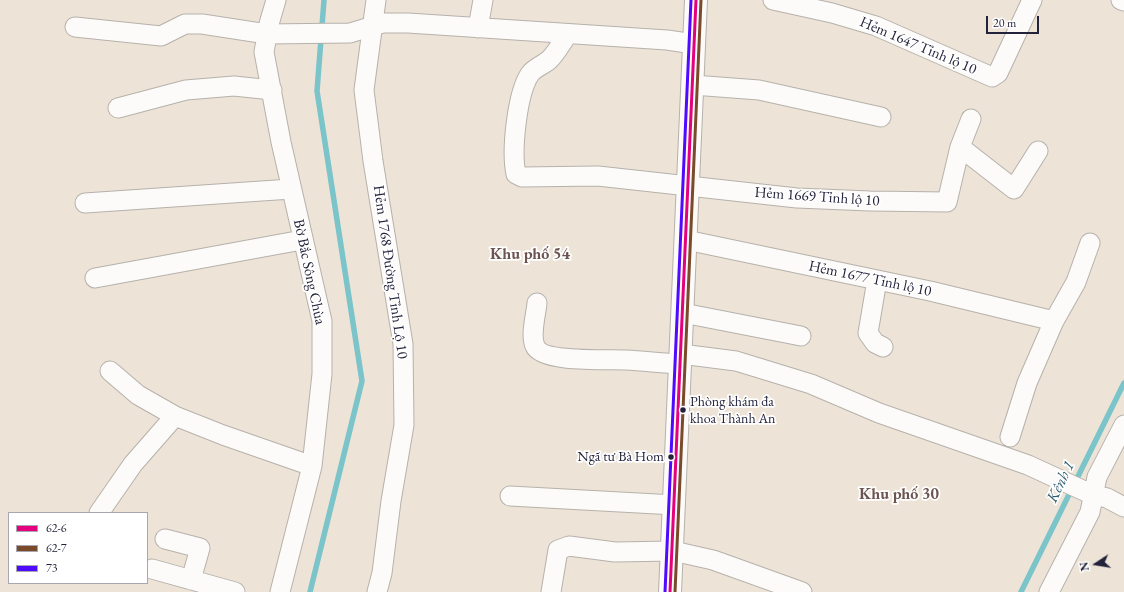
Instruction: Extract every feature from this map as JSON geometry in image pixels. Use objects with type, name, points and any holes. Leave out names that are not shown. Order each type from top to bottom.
[{"type":"main road","points":[[670,592],[696,0]]},
{"type":"street","name":"Bờ Bắc Sông Chùa","points":[[276,0],[264,52],[291,189],[322,321],[322,374],[312,466],[280,592]]},
{"type":"street","name":"Hẻm 1768 Đường Tỉnh Lộ 10","points":[[376,0],[364,90],[373,161],[403,351],[404,425],[391,501],[382,573],[377,592]]},
{"type":"street","points":[[478,28],[483,0]]},
{"type":"street","name":"Hẻm 1647 Tỉnh lộ 10","points":[[773,0],[832,13],[876,26],[992,77],[998,73],[1032,0]]},
{"type":"street","points":[[75,27],[161,36],[185,24],[202,24],[267,34],[292,34],[350,33],[383,23],[408,23],[667,40],[694,44]]},
{"type":"street","name":"Hẻm 1669 Tỉnh lộ 10","points":[[568,34],[550,59],[531,72],[524,84],[517,120],[514,154],[516,174],[522,177],[598,176],[798,198],[947,202],[960,147]]},
{"type":"street","points":[[693,85],[759,90],[881,117]]},
{"type":"street","points":[[118,108],[186,90],[234,86],[272,90]]},
{"type":"street","points":[[971,119],[960,147],[1014,189],[1038,151]]},
{"type":"street","points":[[85,203],[291,189]]},
{"type":"street","points":[[95,278],[302,240]]},
{"type":"street","name":"Hẻm 1677 Tỉnh lộ 10","points":[[686,240],[876,280],[1054,321]]},
{"type":"street","points":[[1010,437],[1027,383],[1054,321],[1076,282],[1090,243]]},
{"type":"street","points":[[876,280],[868,333],[875,343],[883,347]]},
{"type":"street","points":[[537,303],[534,338],[535,347],[541,352],[581,360],[681,359],[736,361],[811,384],[879,413],[1008,457],[1124,507]]},
{"type":"street","points":[[683,313],[801,336]]},
{"type":"street","points":[[110,371],[138,396],[175,416],[223,435],[312,466]]},
{"type":"street","points":[[100,512],[133,464],[175,416]]},
{"type":"street","points":[[1049,592],[1090,512],[1097,477],[1124,425]]},
{"type":"street","points":[[510,496],[675,505]]},
{"type":"street","points":[[165,539],[200,548],[191,580]]},
{"type":"street","points":[[552,592],[558,550],[569,546],[615,552],[673,551],[713,560],[802,592]]},
{"type":"street","points":[[152,570],[235,592]]},
{"type":"waterway","points":[[310,592],[362,381],[317,91],[324,0]]},
{"type":"waterway","name":"Kênh 1","points":[[1021,592],[1124,383]]},
{"type":"transit line","name":"73","points":[[665,592],[691,0]]},
{"type":"transit line","name":"62-6","points":[[670,592],[696,0]]},
{"type":"transit line","name":"62-7","points":[[675,592],[701,0]]},
{"type":"place","name":"Phòng khám đa khoa Thành An","points":[[683,410]]},
{"type":"place","name":"Ngã tư Bà Hom","points":[[671,457]]},
{"type":"district","name":"Khu phố 54","points":[[530,255]]},
{"type":"district","name":"Khu phố 30","points":[[899,495]]}]
